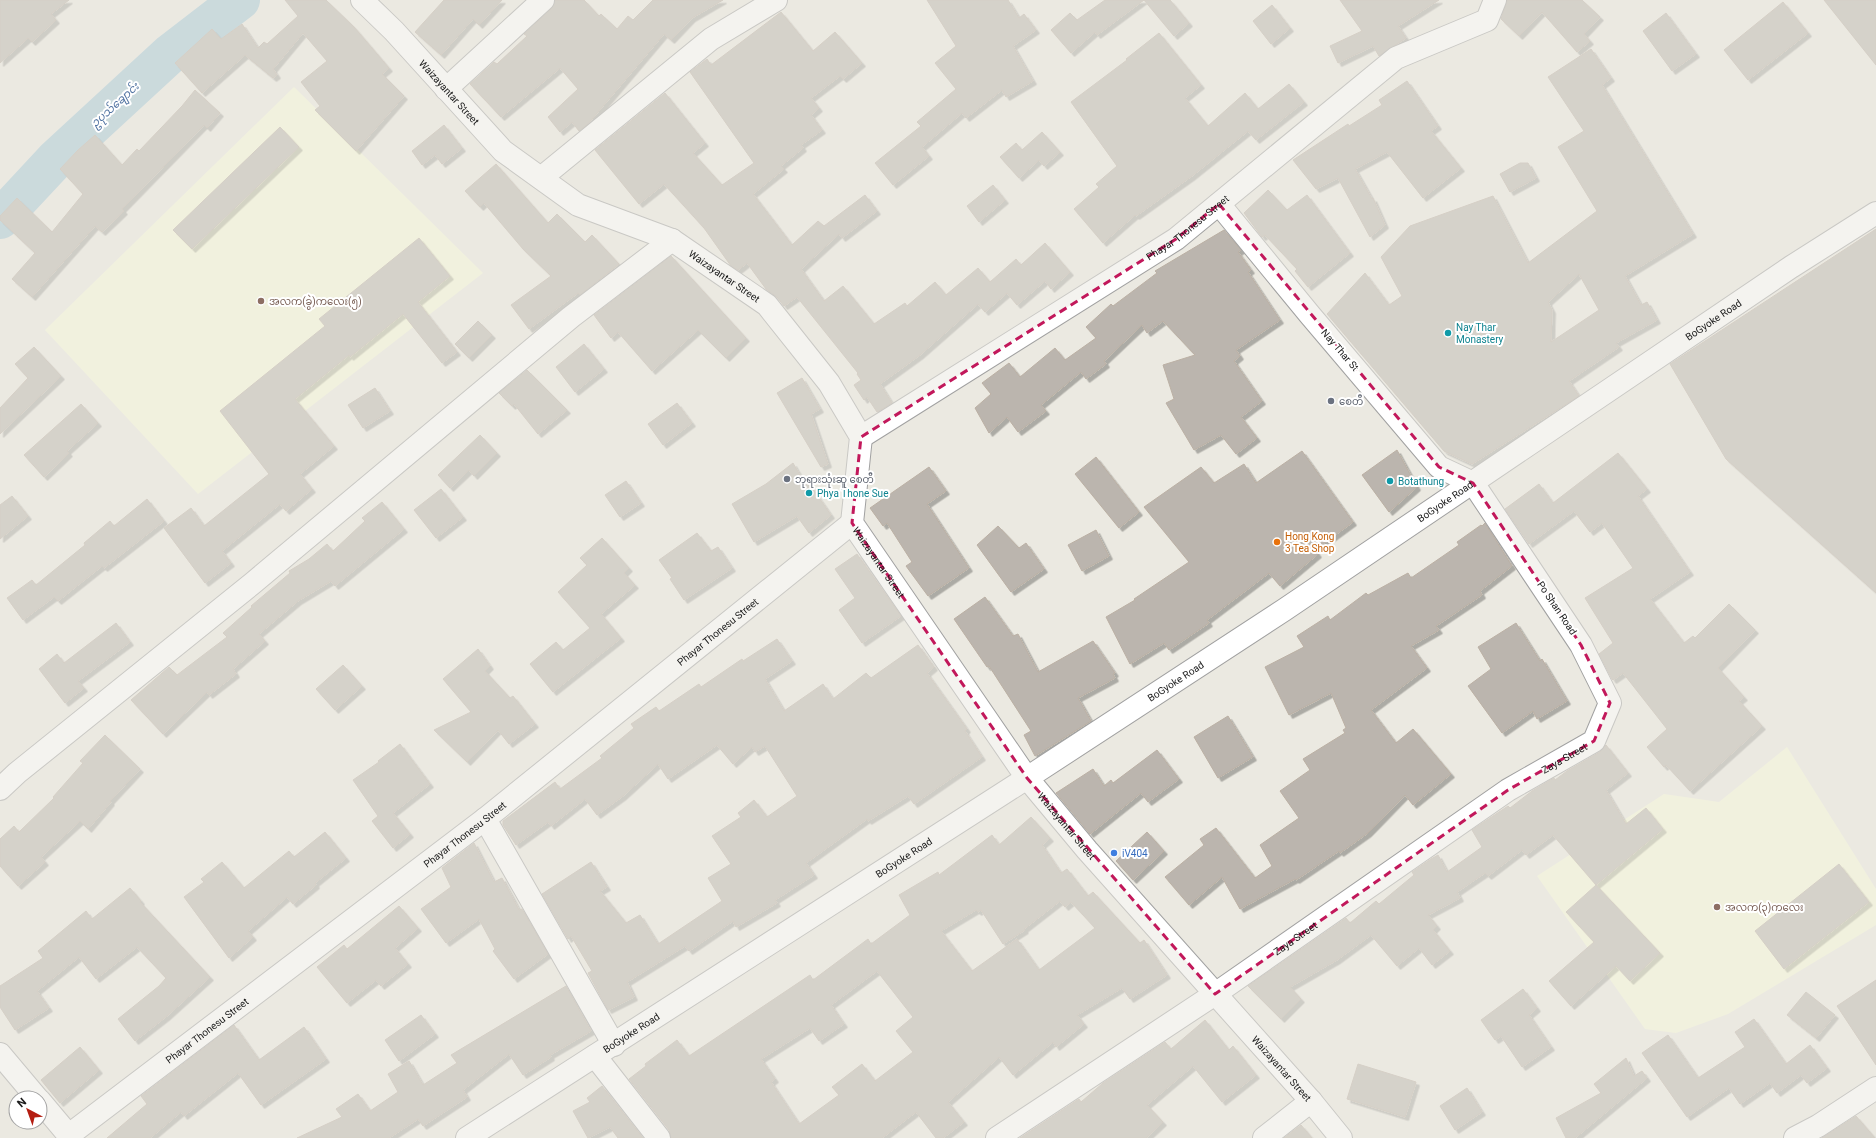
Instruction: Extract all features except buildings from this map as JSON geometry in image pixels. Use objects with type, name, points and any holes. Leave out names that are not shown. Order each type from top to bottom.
[{"type":"street","name":"Waizayantar Street","points":[[362,0],[394,31],[503,151],[578,205],[672,240],[767,304],[828,383],[861,437],[852,523],[1028,778],[1087,850],[1311,1101],[1341,1138]]},
{"type":"street","points":[[446,89],[543,0]]},
{"type":"street","points":[[541,178],[710,39],[776,0]]},
{"type":"street","name":"Phayar Thonesu Street","points":[[861,437],[1176,239],[1396,58],[1487,20],[1495,0]]},
{"type":"street","name":"Nay Thar St","points":[[1219,204],[1310,315],[1439,467],[1473,483]]},
{"type":"street","name":"BoGyoke Road","points":[[467,1138],[1028,778],[1284,610],[1791,267],[1876,213]]},
{"type":"street","points":[[0,789],[17,773],[259,578],[571,317],[672,240]]},
{"type":"street","name":"Po Shan Road","points":[[1473,483],[1581,644],[1610,703],[1594,741]]},
{"type":"street","name":"Phayar Thonesu Street","points":[[70,1136],[485,819],[852,523]]},
{"type":"street","name":"Zaya Street","points":[[997,1138],[1215,994],[1508,790],[1594,741]]},
{"type":"street","points":[[485,819],[614,1045]]},
{"type":"street","points":[[0,1054],[30,1090]]},
{"type":"street","points":[[595,1056],[659,1138]]},
{"type":"street","points":[[1795,1138],[1818,1126],[1876,1088]]},
{"type":"street","points":[[1264,1138],[1311,1101]]},
{"type":"street","points":[[48,1110],[70,1136]]},
{"type":"highlighted area","points":[[1219,204],[1439,467],[1473,483],[1581,645],[1610,703],[1594,741],[1508,790],[1215,994],[1027,778],[852,523],[861,437],[1176,239]]},
{"type":"shaded area","name":"အလက(ခွဲ)ကလေး(၅)","points":[[294,87],[483,273],[198,494],[45,330]]},
{"type":"shaded area","name":"အလက(၃)ကလေး","points":[[1787,747],[1876,889],[1876,925],[1728,1014],[1676,1033],[1645,1029],[1537,876],[1664,794],[1719,802]]},
{"type":"waterway","name":"ဥပုသ်ချောင်း","points":[[0,219],[56,159],[171,53],[240,0]]},
{"type":"place","name":"အလက(ခွဲ)ကလေး(၅)","points":[[261,301]]},
{"type":"place","name":"Nay Thar Monastery","points":[[1448,333]]},
{"type":"place","name":"စေတီ","points":[[1331,401]]},
{"type":"place","name":"ဘုရားသုံးဆူ စေတီ","points":[[787,479]]},
{"type":"place","name":"Botathung","points":[[1390,481]]},
{"type":"place","name":"Phya Thone Sue","points":[[809,493]]},
{"type":"place","name":"Hong Kong 3 Tea Shop","points":[[1277,542]]},
{"type":"place","name":"iV404","points":[[1114,853]]},
{"type":"place","name":"အလက(၃)ကလေး","points":[[1717,907]]}]
